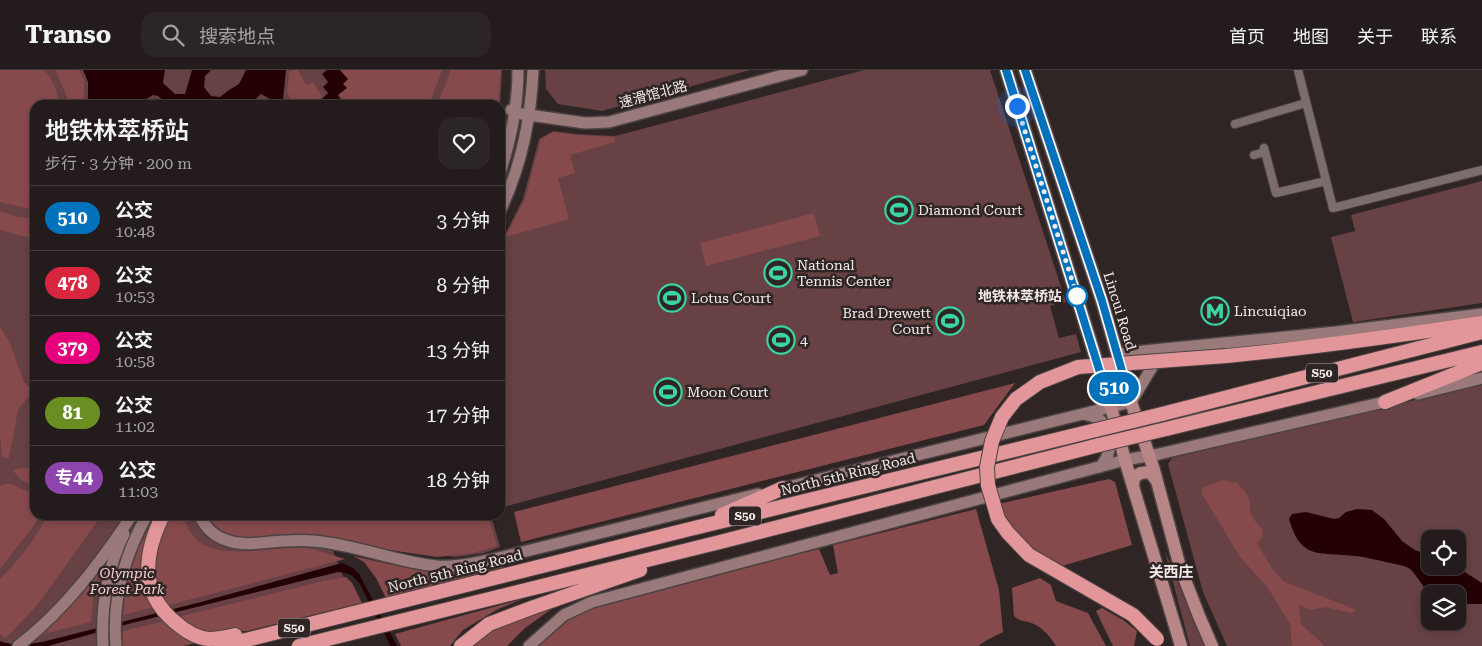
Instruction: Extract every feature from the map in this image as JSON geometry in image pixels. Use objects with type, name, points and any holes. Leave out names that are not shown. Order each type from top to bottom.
[{"type":"highway","points":[[1160,642],[1132,615],[1029,555],[1008,534],[998,519],[988,485],[987,467],[992,441],[1002,417],[1016,399],[1040,382],[1078,367],[1283,350],[1375,339],[1482,322]]},
{"type":"highway","name":"North 5th Ring Road","points":[[222,646],[1162,414],[1482,332]]},
{"type":"highway","name":"S50","points":[[299,646],[720,542],[1099,445],[1482,352]]},
{"type":"highway","points":[[1385,402],[1482,362]]},
{"type":"highway","points":[[686,530],[783,488]]},
{"type":"highway","points":[[161,520],[150,549],[148,570],[153,595],[158,605],[186,632],[208,639],[293,628]]},
{"type":"highway","points":[[460,646],[489,624],[720,542]]},
{"type":"main road","points":[[1006,70],[1111,407],[1180,646]]},
{"type":"main road","name":"Lincui Road","points":[[1025,70],[1102,301],[1180,566],[1212,646]]},
{"type":"main road","points":[[1103,382],[1108,387],[1114,388],[1120,386],[1124,378]]},
{"type":"main road","points":[[1133,486],[1134,477],[1141,473],[1150,472],[1156,480]]},
{"type":"street","points":[[505,156],[518,70]]},
{"type":"street","points":[[505,198],[524,145],[533,70]]},
{"type":"street","name":"速滑馆北路","points":[[513,112],[585,123],[609,122],[802,70]]},
{"type":"street","points":[[1298,70],[1333,208],[1482,170]]},
{"type":"street","points":[[1235,124],[1306,103]]},
{"type":"street","points":[[1254,154],[1265,150],[1276,193],[1326,181]]},
{"type":"street","points":[[1117,354],[1342,332],[1482,314]]},
{"type":"street","points":[[202,520],[218,537],[239,544],[300,541],[324,542],[402,560],[438,566],[490,560],[1131,402],[1163,349]]},
{"type":"street","points":[[529,646],[564,615],[592,602],[1125,460],[1159,454],[1482,378]]},
{"type":"street","points":[[1083,414],[1097,417],[1104,423],[1110,448],[1106,461],[1100,467]]},
{"type":"street","points":[[18,646],[61,607],[98,562],[128,520]]},
{"type":"street","points":[[103,646],[102,619],[108,581],[120,542],[130,520]]},
{"type":"street","points":[[116,646],[118,590],[132,544],[144,520]]},
{"type":"green space","name":"Olympic Forest Park","points":[[0,70],[502,70],[500,100],[30,100],[30,520],[492,520],[500,547],[484,553],[456,557],[338,539],[333,551],[354,603],[166,646],[0,646]]},
{"type":"green space","points":[[545,70],[750,70],[602,111],[558,104],[546,89]]},
{"type":"green space","name":"National Tennis Center","points":[[864,70],[990,70],[1066,302],[1050,306],[1059,338],[1076,334],[1081,352],[505,507],[505,235],[523,199],[539,139],[553,131],[614,136]]},
{"type":"green space","points":[[1482,181],[1482,303],[1353,322],[1331,237],[1355,231],[1351,215]]},
{"type":"green space","points":[[1482,384],[1482,646],[1227,646],[1203,592],[1168,464],[1172,458]]},
{"type":"green space","points":[[1165,552],[1195,623],[1206,646],[1190,646]]},
{"type":"shaded area","points":[[0,70],[44,70],[56,90],[58,100],[30,100],[30,209],[0,202]]},
{"type":"shaded area","points":[[55,70],[79,70],[84,80],[84,100],[67,100]]},
{"type":"shaded area","points":[[83,70],[165,70],[163,83],[175,94],[185,94],[192,70],[211,70],[205,76],[204,87],[211,96],[220,97],[239,84],[246,70],[286,70],[283,100],[270,100],[261,94],[254,100],[163,100],[153,95],[145,100],[88,100],[88,82]]},
{"type":"shaded area","points":[[298,70],[306,85],[313,82],[322,96],[320,100],[291,100],[287,92],[289,72]]},
{"type":"shaded area","points":[[327,70],[340,70],[348,79],[343,84],[347,88],[338,95],[342,100],[321,100],[328,93],[323,87],[328,82],[322,74]]},
{"type":"shaded area","points":[[340,70],[442,70],[429,100],[342,100],[338,95],[346,88],[343,84],[347,79]]},
{"type":"shaded area","points":[[450,70],[501,70],[498,100],[438,100],[448,80]]},
{"type":"shaded area","points":[[554,132],[614,137],[615,142],[570,155],[575,173],[558,178],[569,219],[505,237],[525,199],[541,139]]},
{"type":"shaded area","points":[[0,211],[17,217],[30,218],[30,238],[0,230]]},
{"type":"shaded area","points":[[814,213],[820,236],[706,266],[700,243]]},
{"type":"shaded area","points":[[0,327],[9,341],[24,382],[30,388],[30,395],[18,410],[9,458],[2,457],[0,435]]},
{"type":"shaded area","points":[[1015,383],[984,425],[521,542],[514,512]]},
{"type":"shaded area","points":[[30,467],[30,484],[23,481],[12,470]]},
{"type":"shaded area","points":[[1109,479],[1115,482],[1132,545],[1059,567],[1034,552],[1012,531],[998,504]]},
{"type":"shaded area","points":[[1222,480],[1237,483],[1246,493],[1250,502],[1250,512],[1262,528],[1263,536],[1257,543],[1273,570],[1285,582],[1357,610],[1351,613],[1326,607],[1310,610],[1299,604],[1301,624],[1325,646],[1292,646],[1290,624],[1268,588],[1240,557],[1202,494],[1202,488]]},
{"type":"shaded area","points":[[9,483],[30,493],[30,520],[37,520],[0,569],[0,486]]},
{"type":"shaded area","points":[[976,509],[999,590],[1003,632],[978,646],[534,646],[567,616],[595,604],[819,549],[830,575],[838,573],[833,545]]},
{"type":"shaded area","points":[[1357,509],[1372,510],[1384,519],[1402,541],[1421,552],[1421,575],[1466,575],[1466,573],[1482,583],[1482,604],[1466,604],[1466,585],[1422,585],[1411,570],[1404,566],[1360,556],[1314,552],[1299,542],[1289,519],[1292,514],[1306,512],[1334,519],[1339,518],[1346,512]]},
{"type":"shaded area","points":[[45,520],[98,520],[38,604],[6,638],[0,634],[0,579],[38,532]]},
{"type":"shaded area","points":[[167,520],[184,520],[188,529],[198,541],[209,547],[237,551],[311,549],[345,559],[165,606],[156,583],[153,568],[154,552]]},
{"type":"shaded area","points":[[208,520],[489,520],[497,546],[473,553],[437,557],[362,546],[238,539],[217,533]]},
{"type":"shaded area","points":[[150,527],[145,569],[155,607],[123,615],[127,582],[138,549]]},
{"type":"shaded area","points":[[353,556],[428,570],[499,563],[505,567],[386,598],[376,578],[364,562]]},
{"type":"shaded area","points":[[342,563],[353,568],[359,574],[397,646],[390,645],[360,584],[350,575],[338,572],[128,624],[48,646],[0,646],[0,641],[15,644],[42,642],[201,602]]},
{"type":"shaded area","points":[[99,569],[91,622],[39,635]]},
{"type":"shaded area","points":[[346,577],[352,583],[362,603],[247,631],[218,633],[203,631],[187,625],[178,617],[323,581]]},
{"type":"shaded area","points":[[1040,578],[1051,585],[1056,601],[1088,613],[1106,646],[1056,646],[1041,628],[1033,623],[1019,620],[1014,616],[1012,588]]},
{"type":"shaded area","points":[[523,599],[498,609],[463,630],[450,646],[401,646],[395,634]]},
{"type":"shaded area","points":[[557,605],[525,628],[507,646],[474,646],[491,629]]},
{"type":"shaded area","points":[[1102,608],[1123,620],[1137,631],[1134,646],[1113,646],[1096,611]]},
{"type":"shaded area","points":[[165,621],[200,642],[183,646],[123,646],[123,631]]},
{"type":"bus line","name":"510","points":[[1006,70],[1103,382],[1108,387],[1114,388],[1120,386],[1124,378],[1102,301],[1025,70]]},
{"type":"place","name":"Diamond Court","points":[[899,210]]},
{"type":"place","name":"National Tennis Center","points":[[778,273]]},
{"type":"place","name":"地铁林萃桥站","points":[[1077,296]]},
{"type":"place","name":"Lotus Court","points":[[672,298]]},
{"type":"place","name":"Lincuiqiao","points":[[1215,311]]},
{"type":"place","name":"Brad Drewett Court","points":[[950,321]]},
{"type":"place","name":"4","points":[[781,340]]},
{"type":"place","name":"Moon Court","points":[[668,392]]},
{"type":"district","name":"关西庄","points":[[1171,572]]},
{"type":"route","points":[[1017,106],[1077,296]]}]
